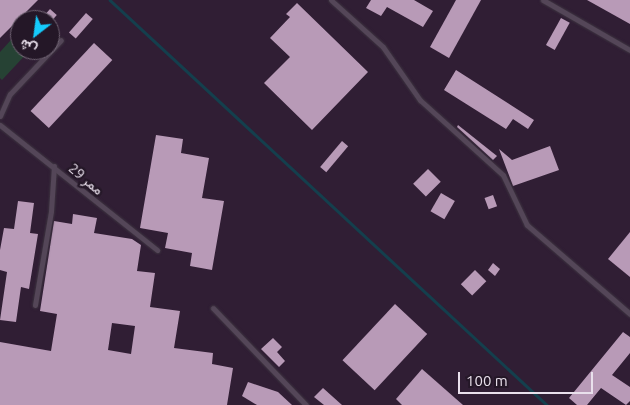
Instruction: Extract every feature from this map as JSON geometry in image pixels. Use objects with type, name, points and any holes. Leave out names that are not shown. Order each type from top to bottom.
[{"type":"lane","points":[[331,0],[383,46],[420,100],[504,175],[527,225],[630,314]]},
{"type":"lane","points":[[542,0],[630,50]]},
{"type":"lane","points":[[0,116],[10,94],[61,40]]},
{"type":"lane","name":"ممر 29","points":[[0,125],[54,166],[157,250]]},
{"type":"lane","points":[[35,305],[51,211],[54,166]]},
{"type":"lane","points":[[213,308],[306,405]]},
{"type":"shaded area","points":[[0,0],[630,0],[630,405],[0,405]]},
{"type":"green space","points":[[10,41],[10,60],[21,60],[2,80],[0,78],[0,52]]},
{"type":"building","points":[[0,0],[38,0],[28,10],[10,10],[10,28],[0,38]]},
{"type":"building","points":[[371,0],[414,0],[433,11],[423,27],[387,7],[381,16],[366,8]]},
{"type":"building","points":[[456,0],[481,0],[449,58],[430,47]]},
{"type":"building","points":[[587,0],[630,0],[630,24]]},
{"type":"building","points":[[297,3],[368,72],[312,130],[264,83],[290,57],[270,38],[290,17],[286,14]]},
{"type":"building","points":[[86,13],[93,19],[76,39],[69,33]]},
{"type":"building","points":[[561,18],[570,23],[555,50],[546,45]]},
{"type":"building","points":[[94,43],[112,60],[49,128],[31,111]]},
{"type":"building","points":[[456,70],[534,120],[528,129],[513,119],[506,129],[444,90]]},
{"type":"building","points":[[458,125],[497,156],[493,160],[457,127]]},
{"type":"building","points":[[156,135],[183,139],[181,153],[209,158],[202,198],[224,201],[212,270],[190,266],[192,253],[165,248],[168,233],[140,228]]},
{"type":"building","points":[[342,141],[348,146],[326,172],[320,167]]},
{"type":"building","points":[[550,146],[559,170],[513,186],[499,149],[512,160]]},
{"type":"building","points":[[428,169],[441,182],[426,197],[413,184]]},
{"type":"building","points":[[441,193],[455,201],[444,219],[430,211]]},
{"type":"building","points":[[493,195],[497,206],[489,209],[485,198]]},
{"type":"building","points":[[18,201],[34,203],[30,233],[38,234],[29,289],[21,287],[16,322],[0,320],[7,272],[0,270],[0,250],[4,228],[14,229]]},
{"type":"building","points":[[73,214],[97,218],[94,233],[132,239],[141,245],[137,271],[155,273],[150,307],[180,311],[174,348],[213,353],[212,364],[233,368],[227,405],[0,405],[0,342],[51,351],[57,314],[40,311],[54,221],[72,224]],"holes":[[[112,323],[135,326],[131,354],[108,350]]]},
{"type":"building","points":[[630,232],[630,277],[608,259]]},
{"type":"building","points":[[493,263],[500,269],[495,276],[488,270]]},
{"type":"building","points":[[475,270],[486,281],[472,295],[461,284]]},
{"type":"building","points":[[395,304],[427,334],[375,390],[342,360]]},
{"type":"building","points":[[623,332],[630,337],[630,353],[612,375],[630,387],[630,401],[626,405],[601,388],[587,405],[577,405],[569,398]]},
{"type":"building","points":[[273,338],[282,347],[277,352],[285,361],[279,367],[261,349]]},
{"type":"building","points":[[422,369],[463,405],[402,405],[396,399]]},
{"type":"building","points":[[248,382],[278,392],[292,405],[257,405],[242,396]]},
{"type":"building","points":[[323,388],[342,405],[324,405],[314,397]]},
{"type":"waterway","points":[[110,0],[547,405]]}]
